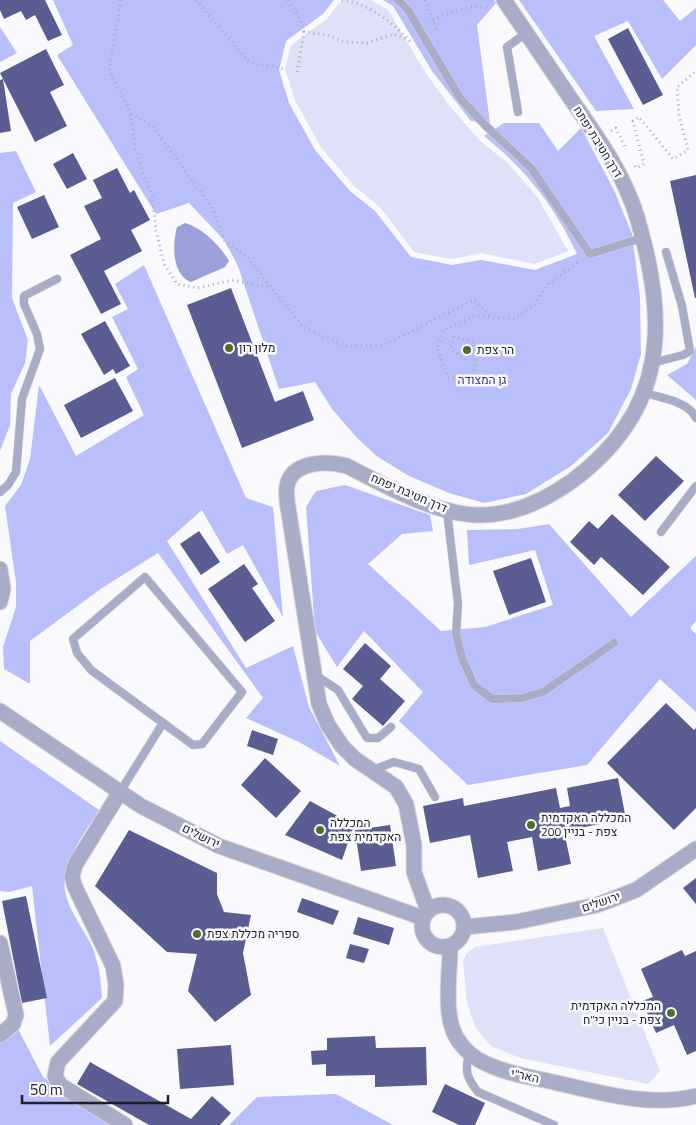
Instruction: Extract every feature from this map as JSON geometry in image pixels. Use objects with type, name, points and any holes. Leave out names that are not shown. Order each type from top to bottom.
[{"type":"street","name":"דרך חטיבת יפתח","points":[[426,914],[414,872],[414,845],[406,804],[396,787],[355,759],[328,725],[319,704],[286,501],[287,484],[294,473],[312,463],[332,462],[348,466],[447,511],[477,515],[504,513],[533,505],[559,490],[608,450],[627,426],[645,393],[652,363],[655,335],[654,302],[642,238],[623,181],[597,137],[504,0]]},
{"type":"street","points":[[0,569],[3,589],[0,602]]},
{"type":"street","name":"ירושלים","points":[[0,711],[141,806],[220,846],[426,914]]},
{"type":"street","points":[[120,792],[75,865],[72,877],[113,966],[116,985],[115,1001],[58,1062],[55,1076],[60,1086],[125,1125]]},
{"type":"street","name":"ירושלים","points":[[465,927],[516,922],[597,905],[636,890],[696,849]]},
{"type":"street","points":[[442,905],[455,908],[464,920],[465,927],[461,938],[450,947],[438,947],[426,939],[422,932],[426,914],[442,905]]},
{"type":"street","points":[[0,943],[16,1015],[13,1024],[0,1036]]},
{"type":"street","name":"האר\"י","points":[[450,947],[450,1020],[457,1038],[469,1053],[486,1064],[506,1071],[630,1098],[658,1099],[696,1096]]},
{"type":"lane","points":[[398,0],[408,10],[460,98],[485,126],[531,168],[590,254],[642,238]]},
{"type":"lane","points":[[518,112],[506,47],[526,33]]},
{"type":"lane","points":[[652,363],[683,356],[690,351],[682,306],[666,252]]},
{"type":"lane","points":[[0,492],[8,485],[16,472],[22,400],[40,349],[37,334],[24,304],[24,296],[57,279]]},
{"type":"lane","points":[[645,393],[675,402],[694,413],[696,418]]},
{"type":"lane","points":[[661,532],[696,486]]},
{"type":"lane","points":[[447,511],[458,604],[456,634],[462,658],[474,685],[492,699],[522,698],[543,692],[614,644]]},
{"type":"lane","points":[[145,577],[242,692],[202,744],[193,745],[164,723],[91,670],[78,653],[73,639],[145,577]]},
{"type":"lane","points":[[314,674],[338,690],[367,738],[378,738],[391,727]]},
{"type":"lane","points":[[120,792],[164,723]]},
{"type":"lane","points":[[373,770],[394,762],[419,769],[435,797]]},
{"type":"lane","points":[[469,1053],[466,1070],[471,1084],[478,1092],[554,1125]]},
{"type":"path","points":[[121,0],[109,71],[132,114],[153,127],[213,209],[224,240],[248,258],[303,327],[346,346],[384,344],[474,300],[491,316]]},
{"type":"path","points":[[196,0],[250,63],[285,69]]},
{"type":"path","points":[[288,0],[298,15],[304,32],[297,72]]},
{"type":"path","points":[[342,0],[358,2],[391,22],[410,41],[415,49]]},
{"type":"path","points":[[433,20],[472,6],[485,7],[495,16]]},
{"type":"path","points":[[304,32],[327,35],[344,42],[367,43],[394,34],[410,41]]},
{"type":"path","points":[[632,160],[636,168],[644,164],[633,121],[639,117],[673,159],[688,150],[679,115],[677,87],[696,71]]},
{"type":"path","points":[[130,110],[136,153],[152,196],[156,230],[164,264],[177,284],[198,288],[232,280],[272,288]]},
{"type":"path","points":[[597,137],[616,128],[628,152]]},
{"type":"path","points":[[466,360],[450,348],[454,337],[475,342],[477,355],[472,376],[448,378],[437,348],[443,330],[478,316],[514,318],[532,307],[549,283],[590,254]]},
{"type":"shaded area","points":[[342,0],[371,0],[388,10],[427,75],[448,104],[480,141],[508,163],[538,198],[568,251],[535,264],[481,253],[452,259],[414,252],[380,207],[354,186],[320,146],[295,100],[285,69],[291,45],[327,19]]},
{"type":"shaded area","points":[[185,223],[198,229],[216,243],[229,261],[225,267],[191,282],[180,273],[175,259],[174,242],[177,227]]},
{"type":"shaded area","points":[[603,928],[660,1071],[648,1084],[520,1058],[491,1046],[476,1028],[467,1003],[463,962],[466,954],[475,947]]},
{"type":"green space","name":"גן המצודה","points":[[53,0],[334,0],[323,14],[286,41],[279,70],[289,103],[315,150],[350,191],[375,211],[411,257],[452,265],[481,260],[535,270],[577,254],[559,220],[538,189],[513,162],[484,136],[504,123],[539,123],[558,151],[581,128],[614,190],[632,234],[640,297],[641,354],[631,389],[608,433],[571,466],[526,494],[484,503],[449,493],[409,476],[378,457],[358,439],[332,409],[315,382],[279,389],[238,266],[224,240],[189,203],[156,214],[57,55],[73,45]]},
{"type":"green space","points":[[383,0],[494,0],[496,3],[477,25],[490,123],[471,121],[432,71],[393,6]]},
{"type":"green space","points":[[519,0],[663,0],[680,21],[696,8],[696,45],[662,79],[628,21],[594,36],[634,109],[596,111]]},
{"type":"green space","points":[[0,27],[17,53],[0,62]]},
{"type":"green space","points":[[16,151],[36,192],[13,203],[12,298],[28,340],[25,363],[11,394],[10,425],[0,451],[0,153]]},
{"type":"green space","points":[[144,265],[246,498],[273,507],[283,617],[243,545],[227,554],[202,510],[167,541],[246,668],[293,646],[309,707],[340,766],[299,742],[246,718],[263,698],[158,553],[102,588],[30,641],[30,684],[4,669],[3,647],[16,607],[16,582],[5,506],[21,485],[30,459],[39,385],[76,456],[144,415],[126,377],[138,369],[112,317],[128,309],[115,284]]},
{"type":"green space","points":[[696,347],[696,400],[667,375],[687,364]]},
{"type":"green space","points":[[345,485],[430,515],[433,531],[402,534],[368,564],[441,631],[485,627],[553,605],[535,550],[469,565],[467,530],[518,529],[549,524],[631,617],[696,556],[696,621],[690,628],[696,634],[696,712],[660,679],[587,765],[468,785],[399,721],[423,692],[364,631],[337,667],[315,631],[306,507],[316,491]]},
{"type":"green space","points":[[0,741],[99,810],[78,843],[70,860],[65,878],[65,888],[66,897],[74,915],[93,949],[99,973],[102,998],[50,1046],[32,886],[9,892],[0,891]]},
{"type":"green space","points":[[18,1029],[43,1077],[109,1125],[0,1125],[0,1033]]},
{"type":"green space","points":[[336,1094],[393,1125],[229,1125],[257,1097]]},
{"type":"building","points":[[0,0],[45,0],[62,35],[48,41],[35,15],[26,20],[21,11],[4,19],[0,10]]},
{"type":"building","points":[[628,28],[663,95],[643,105],[608,39]]},
{"type":"building","points":[[46,49],[64,85],[50,92],[67,126],[35,142],[0,73]]},
{"type":"building","points":[[3,79],[11,131],[0,133],[0,80]]},
{"type":"building","points":[[73,153],[87,179],[67,189],[53,164]]},
{"type":"building","points":[[117,168],[130,193],[134,190],[150,220],[131,230],[142,251],[104,271],[121,304],[101,314],[70,255],[101,239],[84,206],[102,198],[93,180]]},
{"type":"building","points":[[696,175],[696,298],[695,298],[670,181]]},
{"type":"building","points":[[44,195],[59,227],[32,239],[17,207]]},
{"type":"building","name":"מלון רון","points":[[231,288],[275,402],[303,391],[314,420],[242,448],[187,305]]},
{"type":"building","points":[[105,321],[130,366],[116,374],[113,369],[104,375],[81,334]]},
{"type":"building","points":[[115,378],[133,411],[81,438],[64,405]]},
{"type":"building","points":[[656,456],[684,481],[645,521],[618,495]]},
{"type":"building","points":[[612,514],[670,567],[643,595],[601,557],[594,565],[570,542],[589,521],[598,529]]},
{"type":"building","points":[[199,531],[220,562],[201,575],[180,544]]},
{"type":"building","points":[[531,558],[546,602],[509,615],[493,571]]},
{"type":"building","points":[[244,564],[258,584],[252,588],[275,621],[245,642],[208,589]]},
{"type":"building","points":[[365,643],[391,666],[380,679],[405,701],[383,726],[352,699],[363,686],[343,669]]},
{"type":"building","points":[[666,703],[694,730],[696,728],[696,808],[674,830],[607,763]]},
{"type":"building","points":[[252,730],[278,739],[273,755],[247,746]]},
{"type":"building","points":[[265,758],[301,791],[276,818],[241,785]]},
{"type":"building","name":"המכללה האקדמית צפת - בניין 200","points":[[618,778],[626,819],[564,831],[571,864],[538,871],[532,837],[507,842],[513,871],[478,878],[470,835],[430,843],[423,806],[463,798],[464,806],[556,788],[560,808],[570,806],[567,788]]},
{"type":"building","name":"המכללה האקדמית צפת","points":[[310,801],[354,825],[342,860],[285,835]]},
{"type":"building","points":[[390,825],[396,866],[361,871],[355,830]]},
{"type":"building","name":"ספריה מכללת צפת","points":[[129,830],[217,873],[217,894],[224,912],[251,915],[243,953],[251,995],[215,1022],[188,991],[197,954],[167,952],[95,886]]},
{"type":"building","points":[[696,878],[696,904],[683,888]]},
{"type":"building","points":[[26,896],[47,998],[22,1003],[2,901]]},
{"type":"building","points":[[302,898],[339,911],[333,925],[297,912]]},
{"type":"building","points":[[358,917],[394,928],[389,945],[353,934]]},
{"type":"building","points":[[350,944],[369,949],[364,963],[346,958]]},
{"type":"building","name":"המכללה האקדמית צפת - בניין כי\"ח","points":[[682,950],[685,956],[696,951],[696,1051],[687,1055],[674,1025],[656,1033],[642,1001],[653,997],[641,969]]},
{"type":"building","points":[[375,1036],[376,1048],[426,1047],[427,1085],[375,1087],[375,1075],[326,1076],[326,1064],[312,1065],[311,1051],[327,1050],[327,1038]]},
{"type":"building","points":[[231,1045],[234,1085],[180,1089],[177,1049]]},
{"type":"building","points":[[90,1062],[191,1119],[212,1096],[231,1113],[220,1125],[149,1125],[77,1084]]},
{"type":"building","points":[[445,1084],[485,1103],[475,1125],[459,1125],[432,1112]]},
{"type":"place","name":"מלון רון","points":[[229,348]]},
{"type":"place","name":"הר צפת","points":[[467,350]]},
{"type":"place","name":"המכללה האקדמית צפת - בניין 200","points":[[531,825]]},
{"type":"place","name":"המכללה האקדמית צפת","points":[[320,830]]},
{"type":"place","name":"ספריה מכללת צפת","points":[[197,934]]},
{"type":"place","name":"המכללה האקדמית צפת - בניין כי\"ח","points":[[671,1013]]}]
